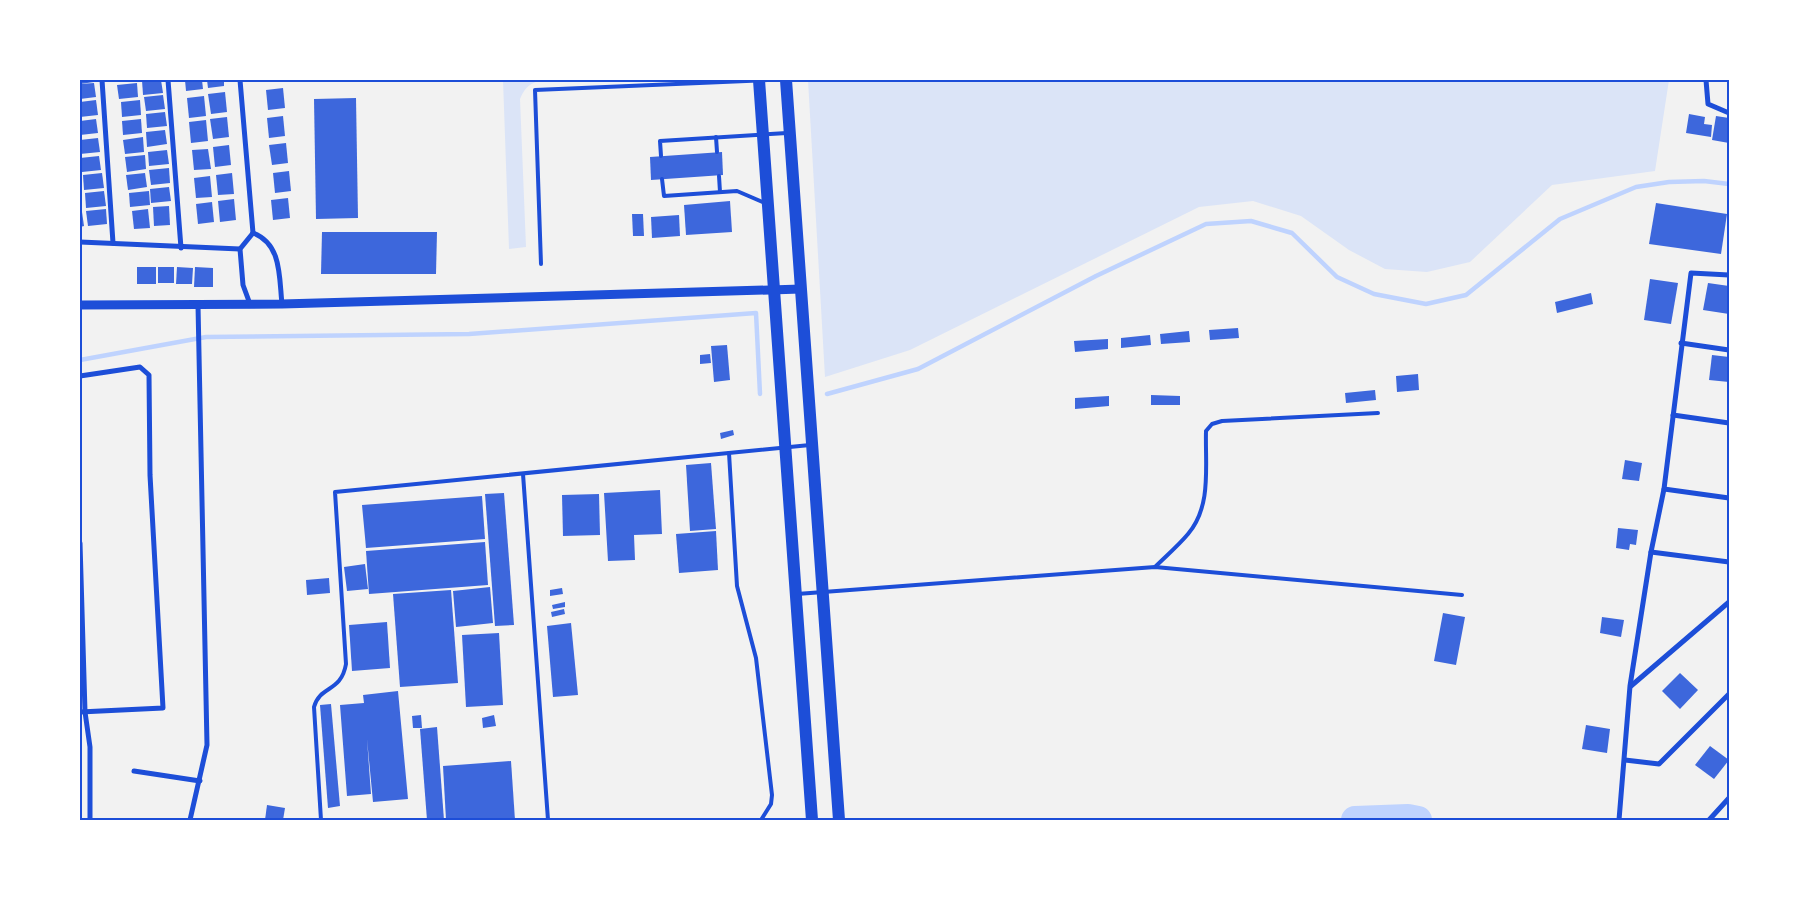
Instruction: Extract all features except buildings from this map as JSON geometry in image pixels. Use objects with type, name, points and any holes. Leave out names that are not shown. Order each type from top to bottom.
[{"type":"main road","points":[[759,80],[812,820]]},
{"type":"main road","points":[[786,80],[839,820]]},
{"type":"street","points":[[102,80],[112,243]]},
{"type":"street","points":[[168,80],[181,248]]},
{"type":"street","points":[[240,80],[253,232],[240,250],[243,285],[250,304]]},
{"type":"street","points":[[1706,80],[1708,104],[1729,113]]},
{"type":"street","points":[[253,232],[270,242],[277,259],[282,304]]},
{"type":"street","points":[[80,242],[240,250]]},
{"type":"street","points":[[1619,820],[1626,760],[1630,686],[1651,552],[1664,489],[1691,274],[1729,275]]},
{"type":"street","points":[[80,304],[282,304],[801,289]]},
{"type":"street","points":[[190,820],[207,745],[198,304]]},
{"type":"street","points":[[1681,343],[1729,350]]},
{"type":"street","points":[[80,376],[140,367],[149,375],[150,475],[162,708],[83,712]]},
{"type":"street","points":[[1673,415],[1729,423]]},
{"type":"street","points":[[1664,489],[1729,498]]},
{"type":"street","points":[[80,543],[83,712],[90,747],[90,820]]},
{"type":"street","points":[[1651,552],[1729,562]]},
{"type":"street","points":[[1630,686],[1729,602]]},
{"type":"street","points":[[1626,760],[1659,764],[1729,694]]},
{"type":"street","points":[[134,771],[200,782]]},
{"type":"street","points":[[1709,820],[1729,798]]},
{"type":"lane","points":[[541,264],[535,90],[768,80]]},
{"type":"lane","points":[[661,156],[660,141],[790,133]]},
{"type":"lane","points":[[716,137],[717,152]]},
{"type":"lane","points":[[719,176],[720,192]]},
{"type":"lane","points":[[662,179],[664,196],[737,191],[769,205]]},
{"type":"lane","points":[[1155,567],[1189,533],[1202,510],[1206,483],[1206,431],[1212,424],[1222,421],[1378,413]]},
{"type":"lane","points":[[321,820],[314,707],[318,696],[338,684],[346,664],[335,492],[812,445]]},
{"type":"lane","points":[[729,453],[737,586],[756,658],[772,794],[771,804],[761,820]]},
{"type":"lane","points":[[523,474],[548,820]]},
{"type":"lane","points":[[796,594],[1155,567],[1462,595]]},
{"type":"shaded area","points":[[503,80],[545,80],[528,86],[520,99],[526,247],[509,249]]},
{"type":"shaded area","points":[[808,80],[1669,80],[1655,171],[1552,185],[1470,262],[1427,272],[1385,269],[1349,250],[1301,216],[1253,201],[1199,207],[910,350],[825,377]]},
{"type":"waterway","points":[[827,394],[918,369],[1096,276],[1206,224],[1251,221],[1292,233],[1337,277],[1374,294],[1426,304],[1466,295],[1560,219],[1636,187],[1669,182],[1704,181],[1729,184]]},
{"type":"waterway","points":[[80,360],[206,337],[469,334],[756,313],[760,394]]},
{"type":"waterway","points":[[1355,820],[1408,818],[1418,820]]}]
